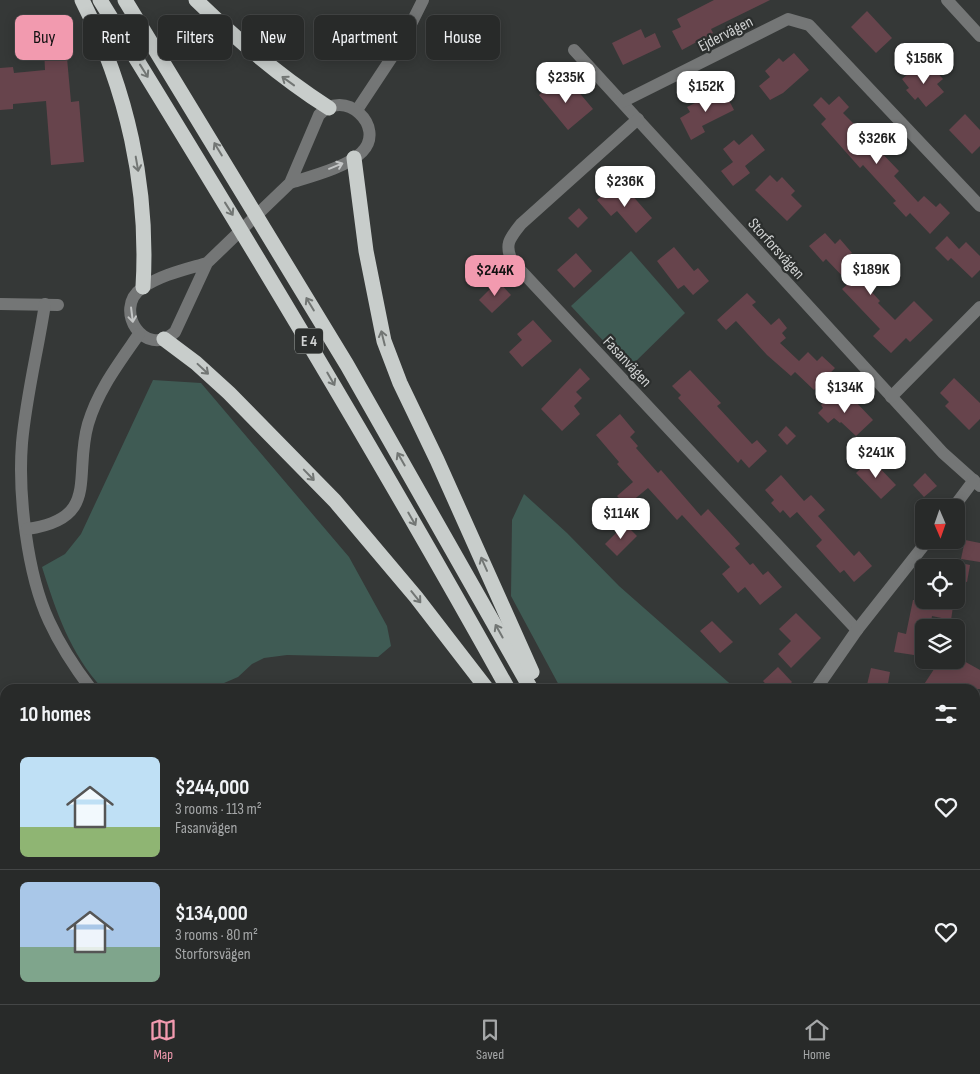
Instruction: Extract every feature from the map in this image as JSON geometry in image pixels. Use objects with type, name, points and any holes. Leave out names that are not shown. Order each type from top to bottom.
[{"type":"highway","points":[[82,0],[107,56],[127,116],[143,210],[143,287]]},
{"type":"highway","name":"E 4","points":[[100,0],[268,272],[386,472],[505,684]]},
{"type":"highway","name":"E 4","points":[[126,0],[332,340],[528,684]]},
{"type":"highway","points":[[196,0],[231,34],[284,78],[328,108]]},
{"type":"highway","points":[[354,158],[366,251],[384,341],[400,383],[437,460],[538,684]]},
{"type":"highway","points":[[164,340],[196,362],[334,501],[416,597],[483,684]]},
{"type":"street","points":[[357,110],[402,42],[423,0]]},
{"type":"street","points":[[947,0],[980,36]]},
{"type":"street","name":"Ejdervägen","points":[[622,102],[788,19],[809,25],[980,206]]},
{"type":"street","name":"Storforsvägen","points":[[574,50],[943,453],[977,483]]},
{"type":"street","points":[[207,263],[143,287],[133,298],[131,305],[132,321],[139,334],[152,339],[164,340],[175,332],[207,263],[290,183],[354,158],[365,148],[368,136],[365,119],[357,110],[341,106],[328,108],[319,116],[290,183]]},
{"type":"street","name":"Fasanvägen","points":[[638,120],[521,224],[508,241],[508,253],[512,261],[713,473],[857,630]]},
{"type":"street","points":[[0,304],[58,305]]},
{"type":"street","points":[[45,304],[22,443],[21,467],[27,529],[33,575],[49,621],[76,670],[87,684]]},
{"type":"street","points":[[891,397],[980,307]]},
{"type":"street","points":[[27,529],[50,525],[64,518],[76,505],[81,489],[83,449],[96,401],[108,377],[139,334]]},
{"type":"street","points":[[962,499],[977,483]]},
{"type":"street","points":[[819,684],[857,630],[921,549]]},
{"type":"shaded area","points":[[631,251],[685,313],[631,366],[621,360],[571,306]]},
{"type":"shaded area","points":[[153,380],[201,383],[349,557],[387,626],[391,646],[378,657],[287,655],[264,658],[252,664],[238,677],[222,684],[98,684],[91,676],[65,631],[42,567],[65,554],[81,534]]},
{"type":"shaded area","points":[[524,494],[567,533],[619,586],[730,684],[558,684],[511,596],[512,520]]},
{"type":"building","points":[[714,0],[770,0],[711,29],[713,33],[682,50],[672,31],[681,27],[677,19]]},
{"type":"building","points":[[867,11],[892,38],[876,53],[851,27]]},
{"type":"building","points":[[641,29],[645,38],[655,33],[661,47],[623,65],[612,43]]},
{"type":"building","points":[[794,53],[809,70],[783,93],[770,100],[759,86],[770,77],[765,71],[779,58],[783,62]]},
{"type":"building","points":[[45,60],[67,60],[71,102],[79,101],[84,162],[51,165],[46,101],[13,104],[13,109],[0,110],[0,68],[13,67],[14,73],[45,70]]},
{"type":"building","points":[[920,64],[927,73],[933,68],[943,79],[937,84],[944,92],[926,107],[918,97],[915,100],[906,90],[909,88],[902,79]]},
{"type":"building","points":[[557,80],[570,95],[577,90],[593,109],[568,130],[539,95]]},
{"type":"building","points":[[723,89],[734,110],[702,126],[705,132],[691,140],[680,118],[690,112],[687,107]]},
{"type":"building","points":[[839,96],[849,107],[843,113],[854,124],[851,127],[872,151],[876,147],[899,171],[894,176],[918,202],[924,196],[936,207],[940,203],[950,213],[930,234],[910,213],[906,217],[893,203],[896,201],[863,165],[860,168],[821,124],[826,119],[813,105],[821,97],[829,105]]},
{"type":"building","points":[[965,114],[980,130],[980,146],[972,154],[949,130]]},
{"type":"building","points":[[752,134],[765,150],[745,166],[750,173],[733,186],[721,171],[733,162],[723,149],[734,140],[739,145]]},
{"type":"building","points":[[770,175],[777,182],[782,177],[795,191],[791,195],[802,206],[787,221],[755,190]]},
{"type":"building","points":[[614,184],[627,198],[631,194],[652,218],[636,233],[617,211],[611,216],[597,200]]},
{"type":"building","points":[[579,208],[588,218],[578,228],[568,218]]},
{"type":"building","points":[[825,233],[835,244],[840,239],[852,253],[850,254],[872,278],[865,285],[880,301],[878,303],[895,320],[914,301],[933,320],[910,342],[906,338],[891,353],[873,336],[880,329],[842,289],[849,283],[826,259],[823,262],[809,246]]},
{"type":"building","points":[[947,236],[959,249],[966,242],[980,256],[980,270],[972,278],[951,258],[948,261],[935,248]]},
{"type":"building","points":[[674,247],[694,271],[698,268],[709,281],[693,295],[684,285],[678,289],[657,261]]},
{"type":"building","points":[[576,253],[592,271],[574,288],[557,270]]},
{"type":"building","points":[[498,281],[511,295],[492,313],[479,300]]},
{"type":"building","points":[[747,293],[756,302],[752,305],[771,325],[779,318],[787,328],[782,333],[786,338],[780,343],[799,361],[808,352],[817,361],[822,356],[835,368],[814,390],[795,372],[791,376],[767,355],[736,321],[726,330],[717,320]]},
{"type":"building","points":[[533,320],[552,341],[522,367],[509,352],[522,340],[517,334]]},
{"type":"building","points":[[580,368],[590,379],[576,392],[582,398],[574,406],[580,414],[562,431],[541,409]]},
{"type":"building","points":[[690,370],[721,403],[717,406],[752,444],[757,440],[767,451],[749,468],[741,459],[738,463],[678,398],[681,395],[672,386]]},
{"type":"building","points":[[954,378],[980,403],[980,419],[969,430],[945,406],[949,402],[940,393]]},
{"type":"building","points":[[833,393],[846,407],[854,400],[873,420],[856,436],[841,422],[834,418],[828,423],[818,413],[823,408],[821,405]]},
{"type":"building","points":[[620,414],[635,432],[630,437],[638,446],[636,448],[658,473],[661,470],[701,516],[708,509],[740,544],[735,548],[750,565],[753,563],[763,575],[768,571],[782,587],[760,605],[745,587],[738,593],[722,574],[730,567],[682,515],[677,520],[648,488],[626,506],[617,496],[633,482],[596,435]]},
{"type":"building","points":[[786,426],[796,436],[787,445],[778,435]]},
{"type":"building","points":[[871,459],[896,485],[881,499],[856,473]]},
{"type":"building","points":[[925,473],[937,486],[924,497],[913,485]]},
{"type":"building","points":[[781,475],[804,501],[811,495],[825,510],[818,516],[854,556],[859,551],[872,566],[854,582],[844,570],[840,573],[816,546],[822,540],[797,512],[790,518],[783,510],[780,513],[771,503],[774,500],[765,490]]},
{"type":"building","points":[[625,524],[637,536],[617,556],[605,544]]},
{"type":"building","points":[[965,540],[980,543],[980,562],[961,559],[963,549],[965,549]]},
{"type":"building","points":[[965,564],[970,565],[967,582],[965,582]]},
{"type":"building","points":[[913,600],[915,600],[915,609],[953,609],[951,619],[932,616],[932,619],[915,619],[914,655],[894,652],[898,632],[906,634]]},
{"type":"building","points":[[796,613],[821,638],[791,668],[778,654],[791,641],[779,629]]},
{"type":"building","points":[[712,621],[733,642],[720,653],[700,631]]},
{"type":"building","points":[[965,662],[980,670],[980,684],[924,684],[934,669],[965,669]]},
{"type":"building","points":[[778,667],[792,682],[790,684],[766,684],[763,681]]},
{"type":"building","points":[[871,668],[890,672],[888,684],[867,684]]}]
